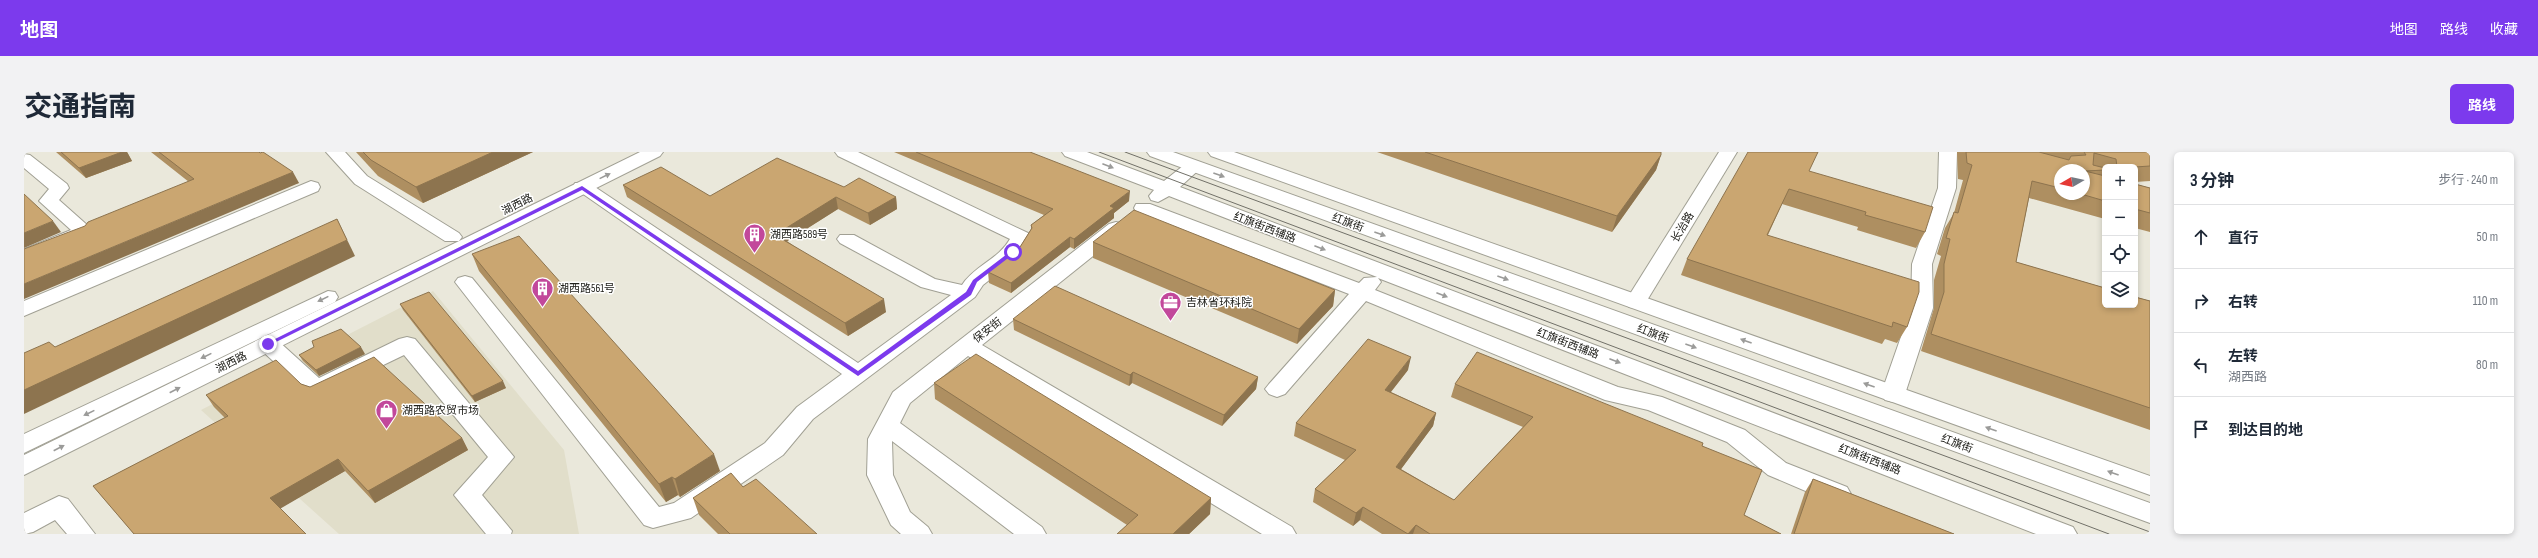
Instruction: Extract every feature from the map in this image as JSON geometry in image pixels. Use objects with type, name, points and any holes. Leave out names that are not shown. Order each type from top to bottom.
[{"type":"main road","points":[[335,152],[361,180],[452,237]]},
{"type":"main road","name":"湖西路","points":[[24,444],[452,237],[621,152]]},
{"type":"main road","name":"湖西路","points":[[24,466],[654,152]]},
{"type":"main road","points":[[465,282],[654,518],[682,511],[774,449],[805,413],[968,293],[975,281],[1013,252],[1021,237],[844,152]]},
{"type":"main road","name":"红旗街西辅路","points":[[1071,152],[2064,534]]},
{"type":"main road","name":"红旗街","points":[[1156,152],[2150,513]]},
{"type":"main road","name":"红旗街","points":[[1217,152],[2150,486]]},
{"type":"main road","name":"长治路","points":[[1636,302],[1728,152]]},
{"type":"main road","points":[[1893,394],[1922,308],[1922,264],[1947,188],[1948,152]]},
{"type":"main road","points":[[24,256],[84,232],[48,200],[60,188],[26,164]]},
{"type":"main road","name":"保安街","points":[[919,534],[900,518],[880,475],[880,439],[901,398],[1167,189],[1194,166]]},
{"type":"main road","points":[[24,309],[311,187]]},
{"type":"main road","points":[[582,188],[858,374]]},
{"type":"main road","points":[[1143,208],[1362,292],[1613,394],[1654,403],[1736,436],[1778,469],[1858,502]]},
{"type":"main road","points":[[847,239],[928,283],[968,293]]},
{"type":"main road","points":[[1277,389],[1381,271]]},
{"type":"main road","points":[[268,344],[317,389],[407,344],[502,457],[467,495],[499,531]]},
{"type":"main road","points":[[967,346],[1283,534]]},
{"type":"main road","points":[[887,425],[1033,534]]},
{"type":"main road","points":[[24,525],[59,506],[82,534]]},
{"type":"shaded area","name":"湖西路农贸市场","points":[[433,291],[564,450],[579,534],[339,534],[201,410]]},
{"type":"building","points":[[61,152],[122,152],[79,168]]},
{"type":"building","points":[[159,152],[263,152],[293,172],[24,284],[24,249],[85,226],[88,222],[194,179]]},
{"type":"building","points":[[363,152],[493,152],[416,187],[371,160]]},
{"type":"building","points":[[916,152],[1030,152],[1130,191],[1110,206],[1114,208],[1074,239],[1070,237],[1011,283],[988,272],[1020,247],[1032,228],[1031,225],[1053,209]]},
{"type":"building","points":[[1425,152],[1661,152],[1661,155],[1617,216]]},
{"type":"building","points":[[1748,152],[1818,152],[1809,171],[1933,207],[1925,232],[1865,215],[1866,212],[1789,189],[1767,235],[1919,282],[1919,292],[1907,327],[1893,322],[1892,327],[1687,259]]},
{"type":"building","points":[[1966,152],[2039,152],[2069,160],[2071,156],[2086,155],[2084,152],[2150,152],[2150,166],[2138,167],[2138,164],[2117,164],[2116,159],[2094,153],[2093,165],[2102,167],[2102,170],[2090,171],[2090,164],[2054,164],[2054,186],[2032,181],[2016,262],[2102,287],[2102,308],[2138,308],[2138,298],[2150,301],[2150,408],[1931,334],[1944,292],[1944,264],[1950,239],[1946,238],[1954,212],[1958,213],[1972,165],[1967,163]]},
{"type":"building","points":[[777,158],[844,187],[859,178],[896,197],[868,213],[836,197],[775,235],[884,299],[845,323],[623,185],[661,167],[710,196]]},
{"type":"building","points":[[2090,172],[2102,175],[2102,200],[2090,197]]},
{"type":"building","points":[[2138,185],[2150,188],[2150,213],[2138,210]]},
{"type":"building","points":[[24,194],[53,221],[24,233]]},
{"type":"building","points":[[1134,210],[1335,290],[1299,329],[1093,242]]},
{"type":"building","points":[[337,219],[347,240],[24,390],[24,353],[49,342],[55,347]]},
{"type":"building","points":[[519,236],[714,454],[675,479],[672,477],[659,484],[472,254]]},
{"type":"building","points":[[1055,286],[1258,377],[1224,415],[1133,372],[1130,375],[1013,319]]},
{"type":"building","points":[[429,292],[503,381],[472,396],[400,304]]},
{"type":"building","points":[[341,329],[361,347],[316,370],[299,355],[314,347],[312,341]]},
{"type":"building","points":[[1368,339],[1411,357],[1385,390],[1436,413],[1396,467],[1454,500],[1533,417],[1455,384],[1477,352],[1703,443],[1702,446],[1762,470],[1744,515],[1781,534],[1430,534],[1416,525],[1408,534],[1363,507],[1356,513],[1315,489],[1356,450],[1296,423]]},
{"type":"building","points":[[976,354],[1211,498],[1173,534],[1117,534],[1138,515],[934,383]]},
{"type":"building","points":[[374,357],[462,438],[368,491],[338,459],[270,498],[306,534],[134,534],[93,486],[228,416],[206,395],[276,360],[301,384],[310,387]]},
{"type":"building","points":[[731,473],[743,487],[756,479],[817,534],[730,534],[693,498]]},
{"type":"building","points":[[1813,479],[1954,534],[1794,534]]},
{"type":"tram line","points":[[1099,152],[2109,534]]},
{"type":"tram line","points":[[1125,152],[2150,532]]},
{"type":"place","name":"湖西路589号","points":[[754,254]]},
{"type":"place","name":"湖西路561号","points":[[542,308]]},
{"type":"place","name":"吉林省环科院","points":[[1171,322]]},
{"type":"place","name":"湖西路农贸市场","points":[[386,430]]},
{"type":"route","points":[[268,344],[582,188],[858,374],[968,293],[975,281],[1013,252]]}]
